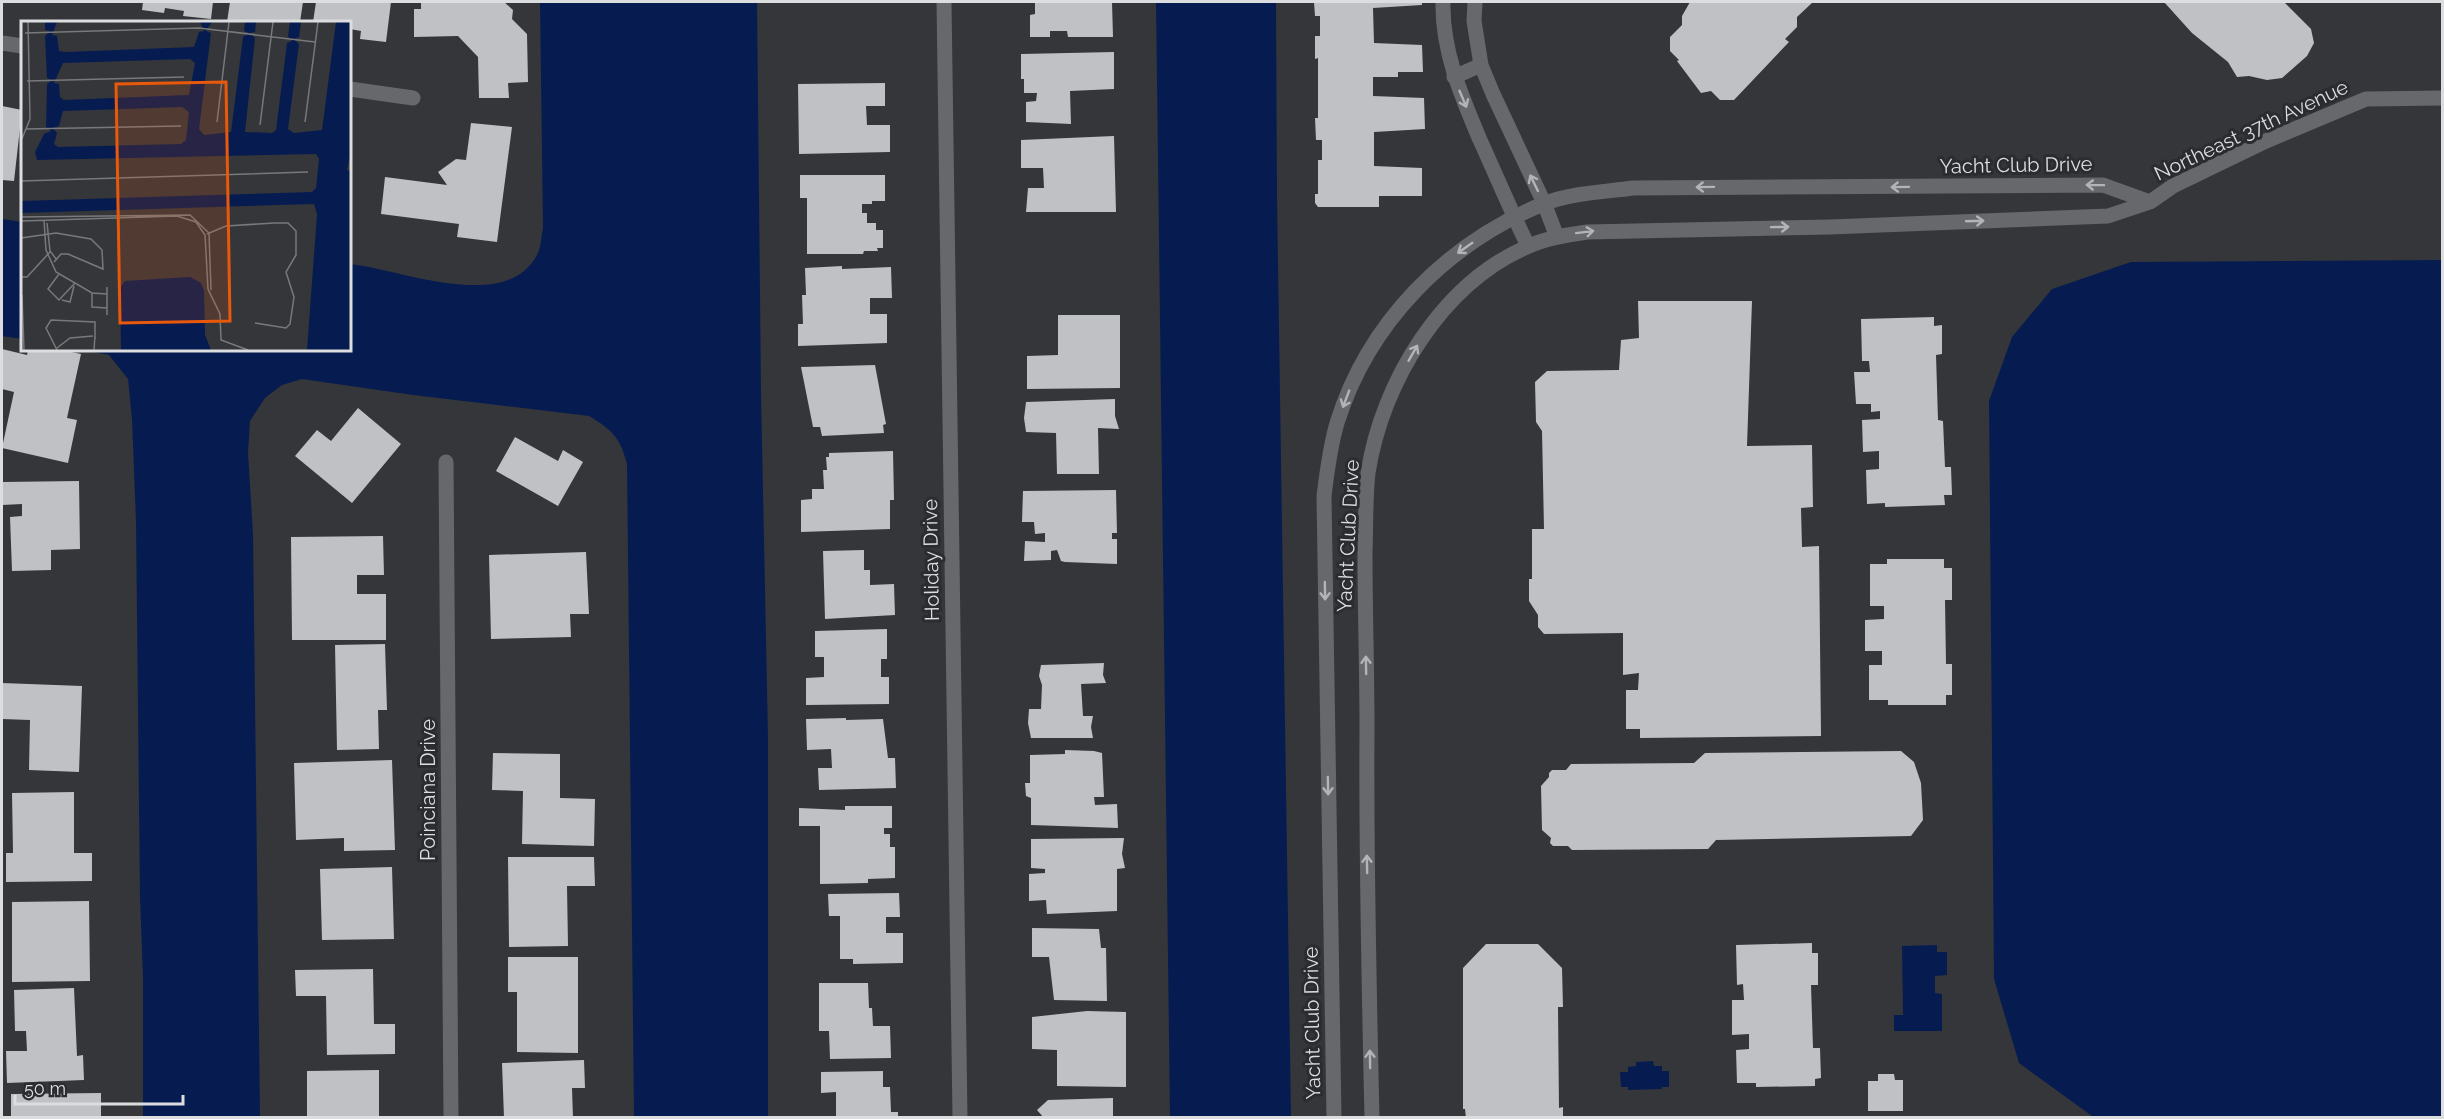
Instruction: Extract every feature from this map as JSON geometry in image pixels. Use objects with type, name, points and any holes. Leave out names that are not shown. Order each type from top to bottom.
[{"type":"street","name":"Holiday Drive","points":[[944,2],[960,1118]]},
{"type":"street","points":[[1443,2],[1454,77],[1528,246]]},
{"type":"street","points":[[1474,2],[1474,21],[1481,65],[1557,237]]},
{"type":"street","points":[[2,43],[21,46]]},
{"type":"street","points":[[1454,77],[1481,65]]},
{"type":"street","points":[[351,89],[413,98]]},
{"type":"street","name":"Northeast 37th Avenue","points":[[2150,202],[2173,186],[2266,141],[2367,99],[2442,98]]},
{"type":"street","name":"Yacht Club Drive","points":[[1334,1118],[1324,495],[1336,424],[1370,346],[1395,313],[1420,285],[1454,256],[1491,230],[1544,204],[1581,195],[1633,188],[2103,185],[2150,202]]},
{"type":"street","name":"Yacht Club Drive","points":[[1372,1118],[1366,859],[1365,594],[1368,475],[1376,437],[1387,405],[1407,363],[1430,324],[1458,294],[1494,266],[1528,246],[1557,237],[1587,232],[1639,229],[1830,227],[2108,216],[2150,202]]},
{"type":"street","name":"Poinciana Drive","points":[[446,462],[451,1118]]},
{"type":"water","points":[[540,2],[757,2],[761,392],[768,738],[768,1117],[634,1117],[627,464],[618,441],[609,430],[589,416],[302,379],[282,385],[265,398],[250,421],[248,453],[253,534],[260,1117],[143,1117],[136,522],[132,419],[128,379],[109,355],[90,351],[351,351],[351,264],[450,284],[477,285],[502,282],[522,273],[537,255],[543,228]]},
{"type":"water","points":[[1156,2],[1276,2],[1291,1117],[1170,1117]]},
{"type":"water","points":[[2,219],[21,222],[21,339],[2,336]]},
{"type":"water","points":[[2442,260],[2442,1117],[2092,1116],[2019,1063],[1994,979],[1989,401],[2012,337],[2052,289],[2131,262]]},
{"type":"water","points":[[1937,945],[1937,952],[1947,952],[1947,975],[1935,976],[1935,993],[1942,994],[1942,1031],[1894,1031],[1894,1015],[1903,1015],[1902,946]]},
{"type":"water","points":[[1653,1061],[1654,1066],[1662,1066],[1662,1071],[1669,1071],[1669,1087],[1628,1090],[1628,1087],[1621,1087],[1620,1072],[1628,1072],[1628,1067],[1636,1066],[1636,1062]]},
{"type":"building","points":[[143,2],[213,2],[211,19],[183,16],[184,11],[165,8],[164,13],[142,10]]},
{"type":"building","points":[[230,2],[303,2],[300,21],[227,21]]},
{"type":"building","points":[[316,2],[391,2],[386,42],[360,39],[361,31],[351,29],[351,21],[313,21]]},
{"type":"building","points":[[421,2],[504,2],[513,10],[512,19],[527,34],[528,82],[508,83],[509,98],[479,98],[478,57],[458,36],[414,37],[414,9],[421,9]]},
{"type":"building","points":[[1035,2],[1112,2],[1113,37],[1068,37],[1067,31],[1050,31],[1050,37],[1030,37],[1030,15],[1035,14]]},
{"type":"building","points":[[1314,2],[1422,2],[1422,5],[1373,8],[1374,43],[1422,45],[1423,72],[1398,72],[1398,77],[1373,77],[1373,96],[1424,98],[1425,129],[1374,132],[1374,166],[1422,168],[1422,196],[1379,196],[1379,207],[1318,207],[1315,203],[1315,194],[1318,194],[1318,160],[1322,160],[1322,140],[1316,140],[1318,58],[1315,59],[1315,36],[1320,36],[1320,16],[1315,16]]},
{"type":"building","points":[[1690,2],[1813,2],[1797,17],[1797,27],[1785,39],[1789,42],[1734,100],[1720,100],[1711,91],[1701,93],[1677,61],[1679,60],[1670,51],[1670,37],[1682,25],[1682,16]]},
{"type":"building","points":[[2164,2],[2284,2],[2311,29],[2314,43],[2307,56],[2282,78],[2267,80],[2249,76],[2237,77],[2228,62],[2192,33]]},
{"type":"building","points":[[1114,52],[1114,89],[1070,91],[1071,124],[1026,122],[1026,102],[1036,101],[1037,93],[1024,93],[1024,79],[1021,79],[1021,54]]},
{"type":"building","points":[[885,83],[885,106],[866,106],[867,125],[890,125],[890,152],[799,154],[798,84]]},
{"type":"building","points":[[2,106],[21,110],[21,119],[14,181],[2,180]]},
{"type":"building","points":[[471,123],[512,127],[497,242],[457,237],[459,224],[381,214],[385,177],[447,185],[438,172],[456,159],[466,160]]},
{"type":"building","points":[[1114,136],[1116,212],[1026,212],[1028,188],[1044,188],[1043,168],[1021,168],[1021,140]]},
{"type":"building","points":[[800,175],[885,175],[885,201],[862,204],[862,213],[867,213],[867,223],[876,223],[876,230],[883,230],[883,248],[877,248],[878,251],[864,251],[863,254],[807,254],[807,198],[800,198]]},
{"type":"building","points":[[842,266],[842,269],[891,267],[892,298],[870,298],[870,314],[887,314],[887,343],[798,346],[798,324],[803,324],[802,295],[806,295],[805,268]]},
{"type":"building","points":[[1638,301],[1752,301],[1747,446],[1812,445],[1813,507],[1801,508],[1802,547],[1819,546],[1821,736],[1640,738],[1640,729],[1626,729],[1626,690],[1638,690],[1639,673],[1623,675],[1623,633],[1544,634],[1538,627],[1538,615],[1529,601],[1529,579],[1532,579],[1532,529],[1544,529],[1542,431],[1536,422],[1535,382],[1547,371],[1619,370],[1621,340],[1639,338]]},
{"type":"building","points":[[1058,315],[1120,315],[1120,388],[1027,389],[1027,356],[1058,355]]},
{"type":"building","points":[[1934,317],[1934,326],[1942,325],[1942,354],[1936,355],[1938,420],[1943,421],[1945,467],[1951,467],[1952,495],[1944,495],[1945,505],[1885,507],[1885,503],[1867,504],[1866,470],[1879,469],[1879,451],[1863,452],[1862,420],[1880,419],[1880,411],[1871,412],[1871,404],[1856,404],[1854,372],[1870,372],[1869,361],[1862,361],[1861,319]]},
{"type":"building","points":[[2,349],[27,355],[28,351],[67,351],[81,354],[67,418],[77,420],[68,463],[2,448],[14,392],[2,389]]},
{"type":"building","points":[[875,365],[886,424],[883,425],[884,433],[822,436],[820,427],[813,427],[801,367]]},
{"type":"building","points":[[1115,399],[1115,416],[1119,429],[1098,428],[1099,474],[1057,474],[1056,433],[1026,432],[1024,418],[1026,402]]},
{"type":"building","points":[[358,408],[401,444],[352,503],[295,456],[317,430],[331,441]]},
{"type":"building","points":[[515,437],[558,461],[563,450],[583,462],[558,506],[496,471]]},
{"type":"building","points":[[893,451],[894,500],[890,500],[890,529],[801,532],[801,500],[812,499],[812,489],[824,489],[823,470],[827,470],[826,457],[829,457],[829,453]]},
{"type":"building","points":[[79,481],[80,549],[51,550],[51,570],[12,571],[10,517],[22,516],[22,504],[2,505],[2,482]]},
{"type":"building","points":[[1116,490],[1117,533],[1112,533],[1112,539],[1117,539],[1117,564],[1065,562],[1061,561],[1057,550],[1051,551],[1051,560],[1024,561],[1025,541],[1045,542],[1045,533],[1035,534],[1034,522],[1022,522],[1023,491]]},
{"type":"building","points":[[383,536],[384,575],[357,575],[357,594],[386,594],[386,640],[292,640],[291,537]]},
{"type":"building","points":[[864,550],[864,570],[870,570],[870,585],[894,584],[895,615],[825,619],[823,551]]},
{"type":"building","points":[[586,552],[589,614],[570,614],[571,637],[491,639],[489,555]]},
{"type":"building","points":[[1887,559],[1944,559],[1944,568],[1952,568],[1952,600],[1945,600],[1946,664],[1952,664],[1952,695],[1946,695],[1946,705],[1888,705],[1888,700],[1869,700],[1869,665],[1882,665],[1882,651],[1865,651],[1865,620],[1884,619],[1884,606],[1870,606],[1870,564],[1887,564]]},
{"type":"building","points":[[887,629],[887,659],[881,659],[881,677],[889,677],[889,704],[806,705],[806,678],[824,677],[824,657],[815,657],[815,631]]},
{"type":"building","points":[[385,644],[387,710],[378,710],[379,749],[337,750],[335,645]]},
{"type":"building","points":[[1104,663],[1103,675],[1106,683],[1081,684],[1083,716],[1093,716],[1091,727],[1093,738],[1031,738],[1028,723],[1029,709],[1041,709],[1042,685],[1039,676],[1041,665]]},
{"type":"building","points":[[2,683],[82,686],[79,772],[29,770],[30,720],[2,719]]},
{"type":"building","points":[[846,718],[846,720],[883,719],[888,758],[895,758],[896,788],[819,790],[818,768],[832,768],[831,749],[807,750],[806,719]]},
{"type":"building","points":[[1065,750],[1102,753],[1104,797],[1094,797],[1095,805],[1117,804],[1118,828],[1031,825],[1031,798],[1026,796],[1025,783],[1030,783],[1030,755],[1065,754]]},
{"type":"building","points":[[1901,751],[1914,762],[1921,783],[1923,820],[1911,836],[1716,840],[1708,849],[1572,850],[1568,846],[1553,846],[1550,843],[1551,838],[1542,830],[1541,786],[1552,770],[1566,770],[1571,764],[1694,763],[1705,753]]},
{"type":"building","points":[[493,753],[560,754],[560,798],[595,799],[594,846],[522,844],[523,791],[492,790]]},
{"type":"building","points":[[392,760],[395,850],[344,851],[344,838],[296,840],[294,763]]},
{"type":"building","points":[[74,792],[74,853],[92,853],[92,881],[6,882],[6,853],[13,853],[12,793]]},
{"type":"building","points":[[845,806],[892,806],[892,828],[884,828],[884,834],[890,834],[890,847],[895,847],[895,878],[868,879],[868,883],[820,884],[820,826],[799,826],[799,808],[845,810]]},
{"type":"building","points":[[1124,838],[1122,854],[1125,868],[1117,869],[1117,911],[1047,914],[1046,900],[1029,901],[1029,874],[1045,873],[1045,869],[1031,868],[1031,839]]},
{"type":"building","points":[[508,857],[594,857],[595,886],[567,886],[568,946],[509,947]]},
{"type":"building","points":[[392,867],[394,939],[322,940],[320,869]]},
{"type":"building","points":[[899,893],[900,917],[886,917],[886,933],[903,933],[903,963],[853,964],[853,959],[840,959],[840,916],[829,916],[828,894]]},
{"type":"building","points":[[89,901],[90,981],[12,982],[12,902]]},
{"type":"building","points":[[1032,928],[1099,929],[1101,948],[1106,948],[1107,1001],[1054,1000],[1049,957],[1032,957]]},
{"type":"building","points":[[1812,943],[1812,953],[1818,953],[1818,985],[1811,985],[1813,1048],[1820,1048],[1821,1078],[1815,1079],[1815,1086],[1756,1087],[1756,1083],[1737,1083],[1736,1050],[1749,1049],[1749,1034],[1732,1035],[1732,1000],[1744,1000],[1743,984],[1737,985],[1736,945]]},
{"type":"building","points":[[1486,944],[1538,944],[1562,968],[1563,1007],[1558,1007],[1559,1108],[1563,1107],[1563,1118],[1466,1118],[1465,1109],[1463,1109],[1463,968]]},
{"type":"building","points":[[508,957],[578,957],[578,1053],[517,1052],[517,992],[508,992]]},
{"type":"building","points":[[373,969],[374,1024],[395,1024],[395,1054],[327,1055],[326,996],[296,996],[295,970]]},
{"type":"building","points":[[819,983],[868,983],[869,1008],[872,1008],[873,1026],[890,1026],[891,1058],[830,1059],[829,1031],[819,1031]]},
{"type":"building","points":[[74,988],[77,1056],[83,1055],[84,1080],[7,1083],[6,1051],[27,1051],[26,1031],[15,1031],[14,990]]},
{"type":"building","points":[[1087,1011],[1126,1012],[1126,1087],[1057,1086],[1057,1050],[1032,1049],[1032,1017]]},
{"type":"building","points":[[584,1060],[585,1088],[572,1088],[573,1118],[504,1118],[502,1063]]},
{"type":"building","points":[[379,1070],[379,1118],[307,1118],[307,1071]]},
{"type":"building","points":[[883,1071],[883,1087],[890,1087],[891,1112],[898,1112],[898,1118],[836,1118],[836,1092],[821,1093],[821,1072]]},
{"type":"building","points":[[1878,1074],[1894,1074],[1895,1080],[1903,1080],[1903,1111],[1868,1111],[1868,1081],[1878,1081]]},
{"type":"building","points":[[101,1093],[101,1118],[11,1118],[11,1094]]},
{"type":"building","points":[[1113,1098],[1113,1118],[1044,1118],[1037,1110],[1048,1100]]}]
